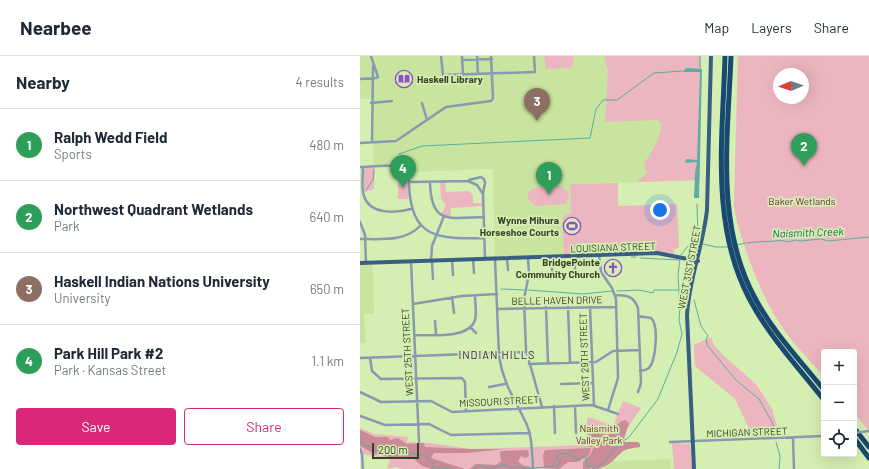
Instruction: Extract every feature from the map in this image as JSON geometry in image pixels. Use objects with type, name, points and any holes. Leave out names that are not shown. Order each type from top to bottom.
[{"type":"highway","points":[[725,56],[722,182],[723,210],[731,241],[746,292],[764,323],[821,396]]},
{"type":"highway","points":[[731,56],[727,185],[731,241]]},
{"type":"highway","points":[[735,255],[750,288],[765,315],[821,386]]},
{"type":"highway","points":[[857,432],[869,447]]},
{"type":"highway","points":[[857,442],[869,458]]},
{"type":"main road","name":"WEST 31ST STREET","points":[[694,469],[687,320],[689,295],[703,236],[708,197],[711,56]]},
{"type":"main road","name":"LOUISIANA STREET","points":[[360,263],[495,259],[523,256],[657,253],[675,255],[698,261]]},
{"type":"street","points":[[371,56],[374,72],[372,79],[371,103],[372,143]]},
{"type":"street","points":[[441,56],[442,75],[535,72],[534,56]]},
{"type":"street","points":[[462,56],[463,75]]},
{"type":"street","points":[[477,56],[478,74]]},
{"type":"street","points":[[360,143],[399,140],[447,106],[491,101],[493,98],[491,58],[462,60]]},
{"type":"street","points":[[360,79],[377,78],[378,75],[373,66]]},
{"type":"street","points":[[371,103],[392,101]]},
{"type":"street","points":[[422,103],[427,120]]},
{"type":"street","points":[[411,209],[390,212],[380,210],[370,205],[364,196],[361,167],[400,167],[407,172],[411,209],[421,225],[437,235],[452,238],[484,238]]},
{"type":"street","points":[[409,182],[468,181],[481,178],[484,179],[485,259]]},
{"type":"street","points":[[468,181],[475,184],[483,194]]},
{"type":"street","points":[[430,182],[432,205],[437,212],[444,216],[484,217]]},
{"type":"street","points":[[433,279],[431,249],[444,216]]},
{"type":"street","points":[[360,222],[365,239],[366,263]]},
{"type":"street","points":[[360,240],[400,237],[412,232],[421,225]]},
{"type":"street","points":[[599,255],[601,273],[615,295],[616,306],[618,380],[608,410]]},
{"type":"street","points":[[552,256],[552,276]]},
{"type":"street","points":[[574,256],[575,272]]},
{"type":"street","points":[[528,257],[529,274],[524,308],[526,352],[542,407]]},
{"type":"street","points":[[507,258],[508,270]]},
{"type":"street","points":[[473,259],[474,273]]},
{"type":"street","points":[[495,259],[499,353],[505,384],[530,432],[533,467]]},
{"type":"street","points":[[452,260],[453,275]]},
{"type":"street","name":"WEST 25TH STREET","points":[[411,261],[419,442]]},
{"type":"street","name":"BELLE HAVEN DRIVE","points":[[413,304],[452,297],[497,294]]},
{"type":"street","points":[[415,335],[460,333],[471,328],[475,317],[475,295]]},
{"type":"street","points":[[615,295],[625,295],[633,299],[637,305],[641,383],[638,392]]},
{"type":"street","points":[[452,297],[454,313]]},
{"type":"street","name":"BELLE HAVEN DRIVE","points":[[497,309],[616,306]]},
{"type":"street","points":[[546,307],[548,363]]},
{"type":"street","points":[[568,307],[570,362]]},
{"type":"street","name":"WEST 29TH STREET","points":[[590,307],[594,405]]},
{"type":"street","points":[[638,316],[651,318],[655,323],[656,330],[650,366],[646,370],[640,371]]},
{"type":"street","points":[[435,321],[436,334]]},
{"type":"street","points":[[471,328],[476,333]]},
{"type":"street","points":[[529,364],[592,362],[599,361],[608,353],[618,350],[639,350]]},
{"type":"street","points":[[360,358],[526,352]]},
{"type":"street","points":[[370,358],[372,371],[381,379],[462,378],[464,380],[466,411]]},
{"type":"street","points":[[560,384],[593,383]]},
{"type":"street","points":[[489,387],[505,384]]},
{"type":"street","name":"MISSOURI STREET","points":[[360,392],[381,402],[431,401],[450,411],[594,405],[618,414]]},
{"type":"street","points":[[554,406],[554,433]]},
{"type":"street","points":[[575,406],[576,432]]},
{"type":"street","points":[[360,416],[385,425],[429,424],[447,434],[453,435],[530,432]]},
{"type":"street","points":[[857,433],[869,431]]},
{"type":"street","name":"MICHIGAN STREET","points":[[670,442],[821,436]]},
{"type":"street","points":[[793,438],[794,469]]},
{"type":"street","points":[[360,449],[363,469]]},
{"type":"shaded area","points":[[360,56],[701,56],[700,180],[570,184],[571,214],[564,255],[495,258],[493,169],[409,172],[406,167],[402,165],[374,165],[372,99],[360,99]]},
{"type":"shaded area","points":[[360,264],[372,264],[374,314],[364,314],[366,342],[360,343]]},
{"type":"shaded area","points":[[613,444],[614,461],[670,459],[671,469],[600,469]]},
{"type":"green space","points":[[544,56],[573,56],[574,64],[571,68],[546,69]]},
{"type":"green space","points":[[604,56],[701,56],[700,180],[637,182],[647,173],[644,164],[658,140],[661,123],[657,120],[605,122],[608,71]]},
{"type":"green space","name":"Baker Wetlands","points":[[738,56],[869,56],[869,431],[857,417],[857,349],[821,349],[821,374],[794,343],[771,309],[752,267],[736,218],[734,205]]},
{"type":"green space","points":[[398,167],[407,174],[409,199],[398,199]]},
{"type":"green space","points":[[366,168],[375,168],[374,189],[364,192],[364,170]]},
{"type":"green space","points":[[440,182],[445,182],[446,192],[469,191],[473,195],[473,203],[483,203],[483,206],[451,208],[450,217],[441,214],[446,206],[441,199]]},
{"type":"green space","points":[[618,183],[618,206],[677,204],[679,247],[674,250],[674,254],[655,252],[564,255],[563,220],[564,216],[571,213],[570,184]]},
{"type":"green space","points":[[561,186],[568,192],[569,197],[566,202],[568,204],[535,206],[528,199],[528,193],[533,188]]},
{"type":"green space","points":[[711,337],[714,345],[724,356],[756,384],[772,409],[780,436],[753,437],[735,399],[695,366],[694,345]]},
{"type":"green space","name":"Naismith Valley Park","points":[[623,401],[641,408],[600,469],[534,469],[533,447],[587,445],[587,418],[592,418],[613,426]]},
{"type":"green space","points":[[625,420],[629,423],[622,442],[638,442],[640,447],[624,451],[602,468],[592,469],[591,467],[590,469],[583,469],[583,462],[590,455],[595,445],[603,441],[620,422]]},
{"type":"green space","points":[[593,424],[609,429],[606,434],[593,444],[592,447],[587,446],[590,441],[588,427]]},
{"type":"green space","points":[[360,428],[374,434],[408,437],[407,442],[429,443],[471,449],[531,447],[532,469],[402,469],[396,467],[387,469],[390,459],[363,454],[360,447]]},
{"type":"green space","points":[[360,430],[375,437],[388,437],[390,440],[398,438],[407,444],[424,443],[425,447],[503,449],[468,453],[434,453],[431,458],[465,469],[432,469],[422,466],[413,458],[390,457],[375,454],[360,446]]},
{"type":"green space","points":[[672,443],[690,444],[692,469],[674,469]]},
{"type":"green space","points":[[591,448],[589,455],[577,462],[568,462],[559,469],[544,468],[543,455],[545,450]]},
{"type":"green space","points":[[528,450],[529,456],[525,458],[521,456],[518,461],[522,465],[530,467],[531,469],[469,469],[476,464],[496,465],[501,461],[500,452],[502,451]]},
{"type":"water","points":[[686,68],[702,69],[699,198],[694,198],[697,162],[686,163],[685,161],[687,159],[697,160],[700,72],[683,72]]},
{"type":"waterway","points":[[700,56],[700,68]]},
{"type":"waterway","points":[[399,154],[422,146],[590,138],[596,109],[603,100],[617,100],[654,73],[683,71]]},
{"type":"waterway","points":[[366,190],[373,180],[374,170]]},
{"type":"waterway","points":[[697,204],[698,237]]},
{"type":"waterway","name":"Naismith Creek","points":[[747,243],[773,241],[789,242],[795,240],[821,239],[828,241],[869,237]]},
{"type":"waterway","name":"Naismith Creek","points":[[681,255],[688,246],[700,243]]},
{"type":"waterway","name":"Naismith Creek","points":[[737,245],[745,243]]},
{"type":"waterway","name":"Naismith Creek","points":[[703,244],[716,247],[728,247]]},
{"type":"waterway","points":[[631,257],[636,257]]},
{"type":"waterway","points":[[640,258],[679,260]]},
{"type":"waterway","name":"Naismith Creek","points":[[598,469],[598,467],[606,460],[615,447],[629,437],[658,399],[677,352],[682,334],[679,320],[680,308],[678,275],[680,259]]},
{"type":"waterway","points":[[501,289],[524,290]]},
{"type":"waterway","points":[[528,290],[583,294],[612,291]]},
{"type":"waterway","points":[[617,291],[639,290],[653,293],[654,290],[679,290],[684,294]]},
{"type":"waterway","points":[[694,300],[701,326],[708,336],[706,339],[707,345],[736,380],[759,399],[772,422],[776,435]]},
{"type":"waterway","name":"Naismith Creek","points":[[360,442],[383,454],[398,450],[418,454],[420,456],[425,455],[433,463],[432,467],[452,469]]},
{"type":"waterway","points":[[776,442],[780,456],[779,469]]},
{"type":"waterway","name":"Naismith Creek","points":[[525,469],[558,466],[560,463],[556,455],[562,453],[571,455],[579,461],[582,457],[586,457],[587,466],[592,466],[594,469]]},
{"type":"waterway","name":"Naismith Creek","points":[[474,469],[480,465],[488,468],[503,465],[512,468],[518,466],[525,469]]},
{"type":"place","name":"Haskell Library","points":[[404,79]]},
{"type":"place","name":"Haskell Indian Nations University","points":[[537,121]]},
{"type":"place","name":"Northwest Quadrant Wetlands","points":[[804,166]]},
{"type":"place","name":"Park Hill Park #2","points":[[403,188]]},
{"type":"place","name":"Ralph Wedd Field","points":[[549,195]]},
{"type":"place","name":"Wynne Mihura Horseshoe Courts","points":[[572,226]]},
{"type":"place","name":"BridgePointe Community Church","points":[[613,268]]},
{"type":"district","name":"INDIAN HILLS","points":[[497,354]]}]
